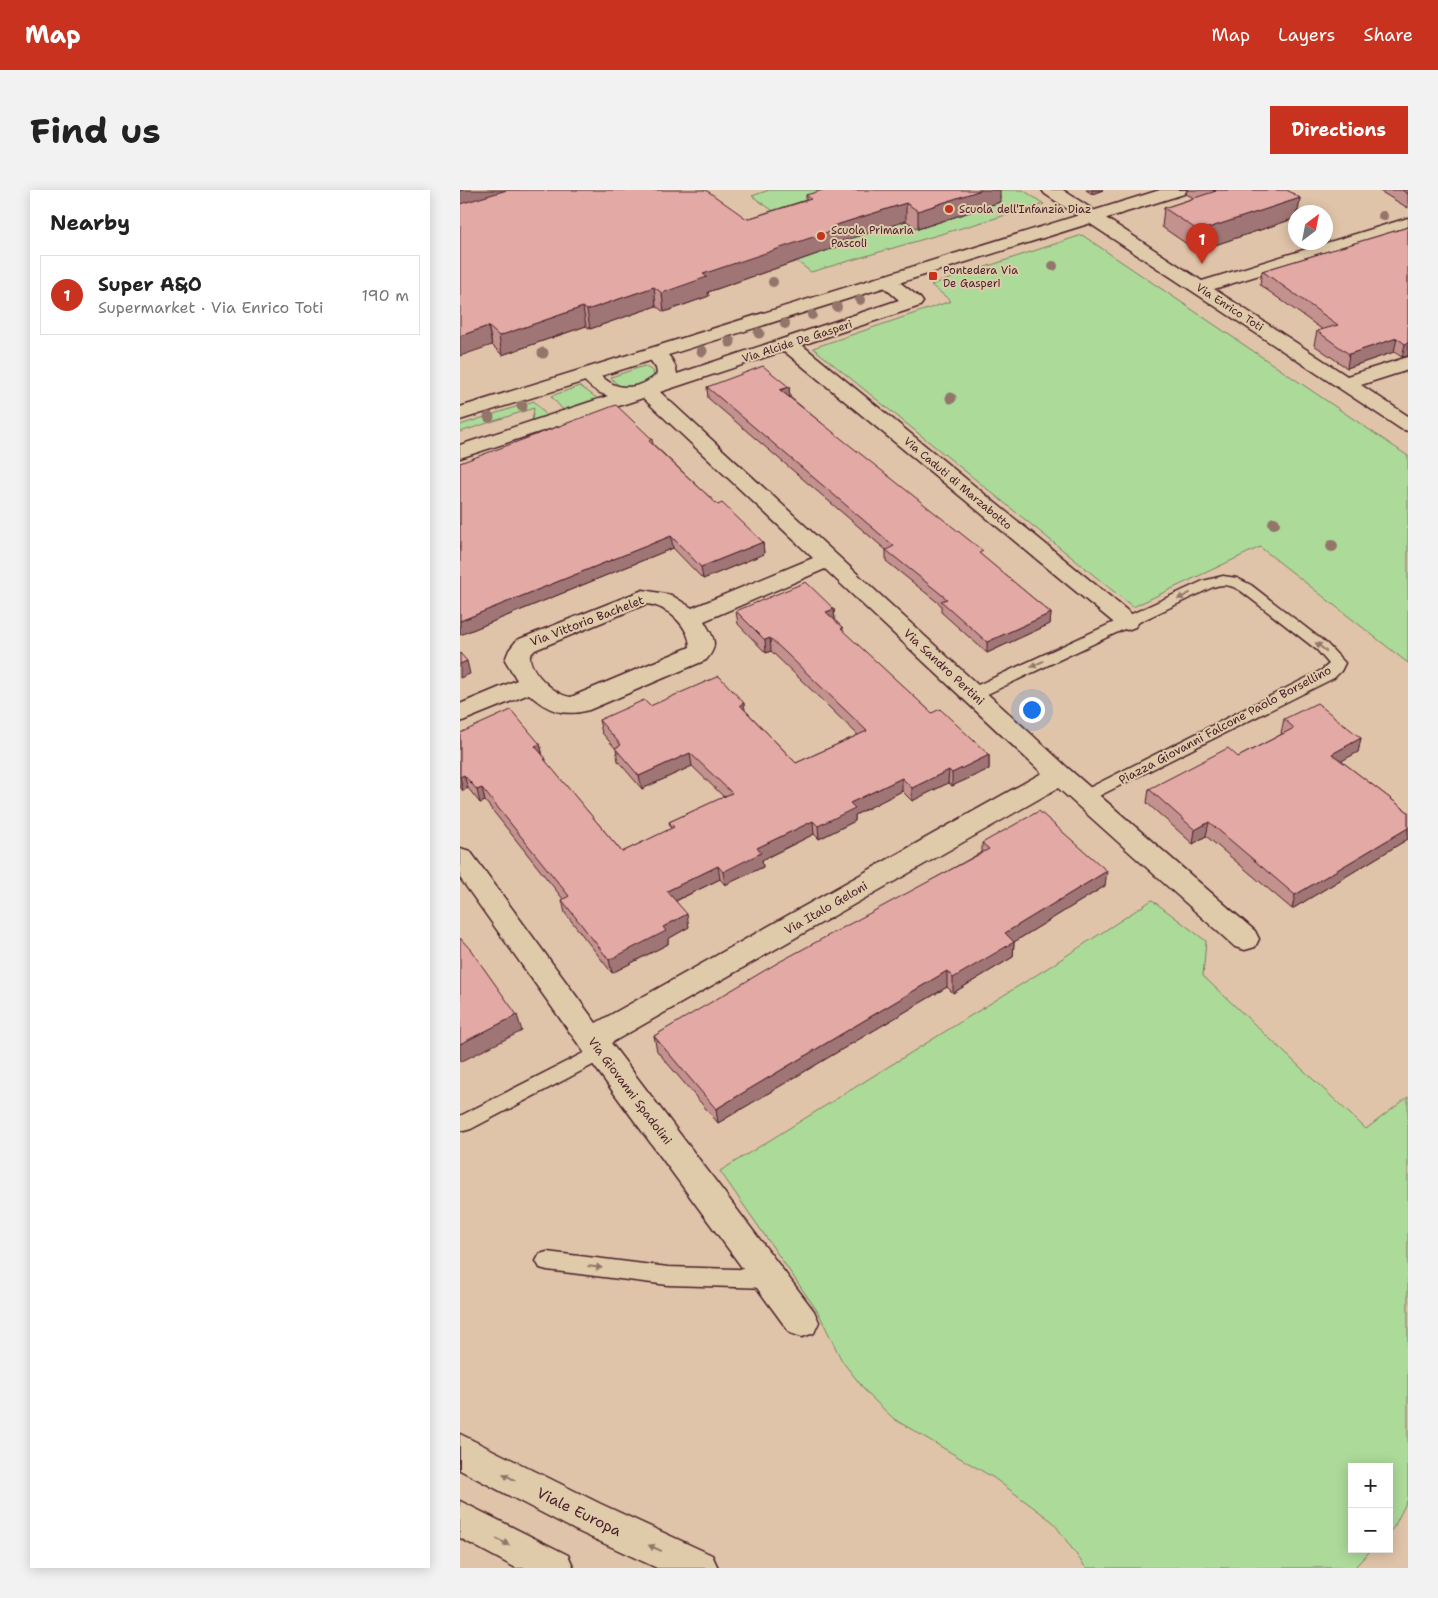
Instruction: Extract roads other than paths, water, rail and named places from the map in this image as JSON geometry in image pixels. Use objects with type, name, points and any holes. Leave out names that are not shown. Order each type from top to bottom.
[{"type":"street","name":"Via Enrico Toti","points":[[1052,190],[1408,425]]},
{"type":"street","points":[[460,414],[1178,190]]},
{"type":"street","points":[[1201,287],[1408,223]]},
{"type":"street","name":"Via Alcide De Gasperi","points":[[460,452],[913,302],[886,281]]},
{"type":"street","name":"Via Caduti di Marzabotto","points":[[788,344],[1128,622]]},
{"type":"street","name":"Via Alcide De Gasperi","points":[[589,374],[602,387],[612,391],[636,393],[647,391],[667,375],[666,367],[655,353]]},
{"type":"street","points":[[1346,383],[1408,363]]},
{"type":"street","name":"Via Sandro Pertini","points":[[647,391],[830,559],[1060,775],[1245,939]]},
{"type":"street","points":[[690,618],[830,559]]},
{"type":"street","name":"Via Vittorio Bachelet","points":[[643,597],[667,601],[690,618],[702,638],[702,649],[697,654],[580,704],[570,706],[555,704],[532,683],[518,664],[516,658],[517,654],[526,645],[643,597]]},
{"type":"street","points":[[460,714],[532,683]]},
{"type":"street","name":"Via Italo Geloni","points":[[597,1046],[1060,775]]},
{"type":"street","name":"Via Giovanni Spadolini","points":[[460,858],[802,1322]]},
{"type":"street","name":"Viale Europa","points":[[460,1451],[588,1517],[699,1568]]},
{"type":"street","points":[[460,1520],[555,1568]]},
{"type":"lane","name":"Piazza Giovanni Falcone Paolo Borsellino","points":[[973,694],[1213,582],[1226,579],[1246,588],[1322,647],[1337,663],[1336,667],[1328,674],[1085,797]]},
{"type":"lane","points":[[464,1123],[597,1046]]},
{"type":"lane","points":[[547,1261],[668,1276],[770,1279]]},
{"type":"place","name":"Scuola dell'Infanzia Diaz","points":[[949,209]]},
{"type":"place","name":"Scuola Primaria Pascoli","points":[[821,236]]},
{"type":"place","name":"Super A&O","points":[[1202,264]]},
{"type":"place","name":"Pontedera Via De Gasperi","points":[[933,276]]}]
